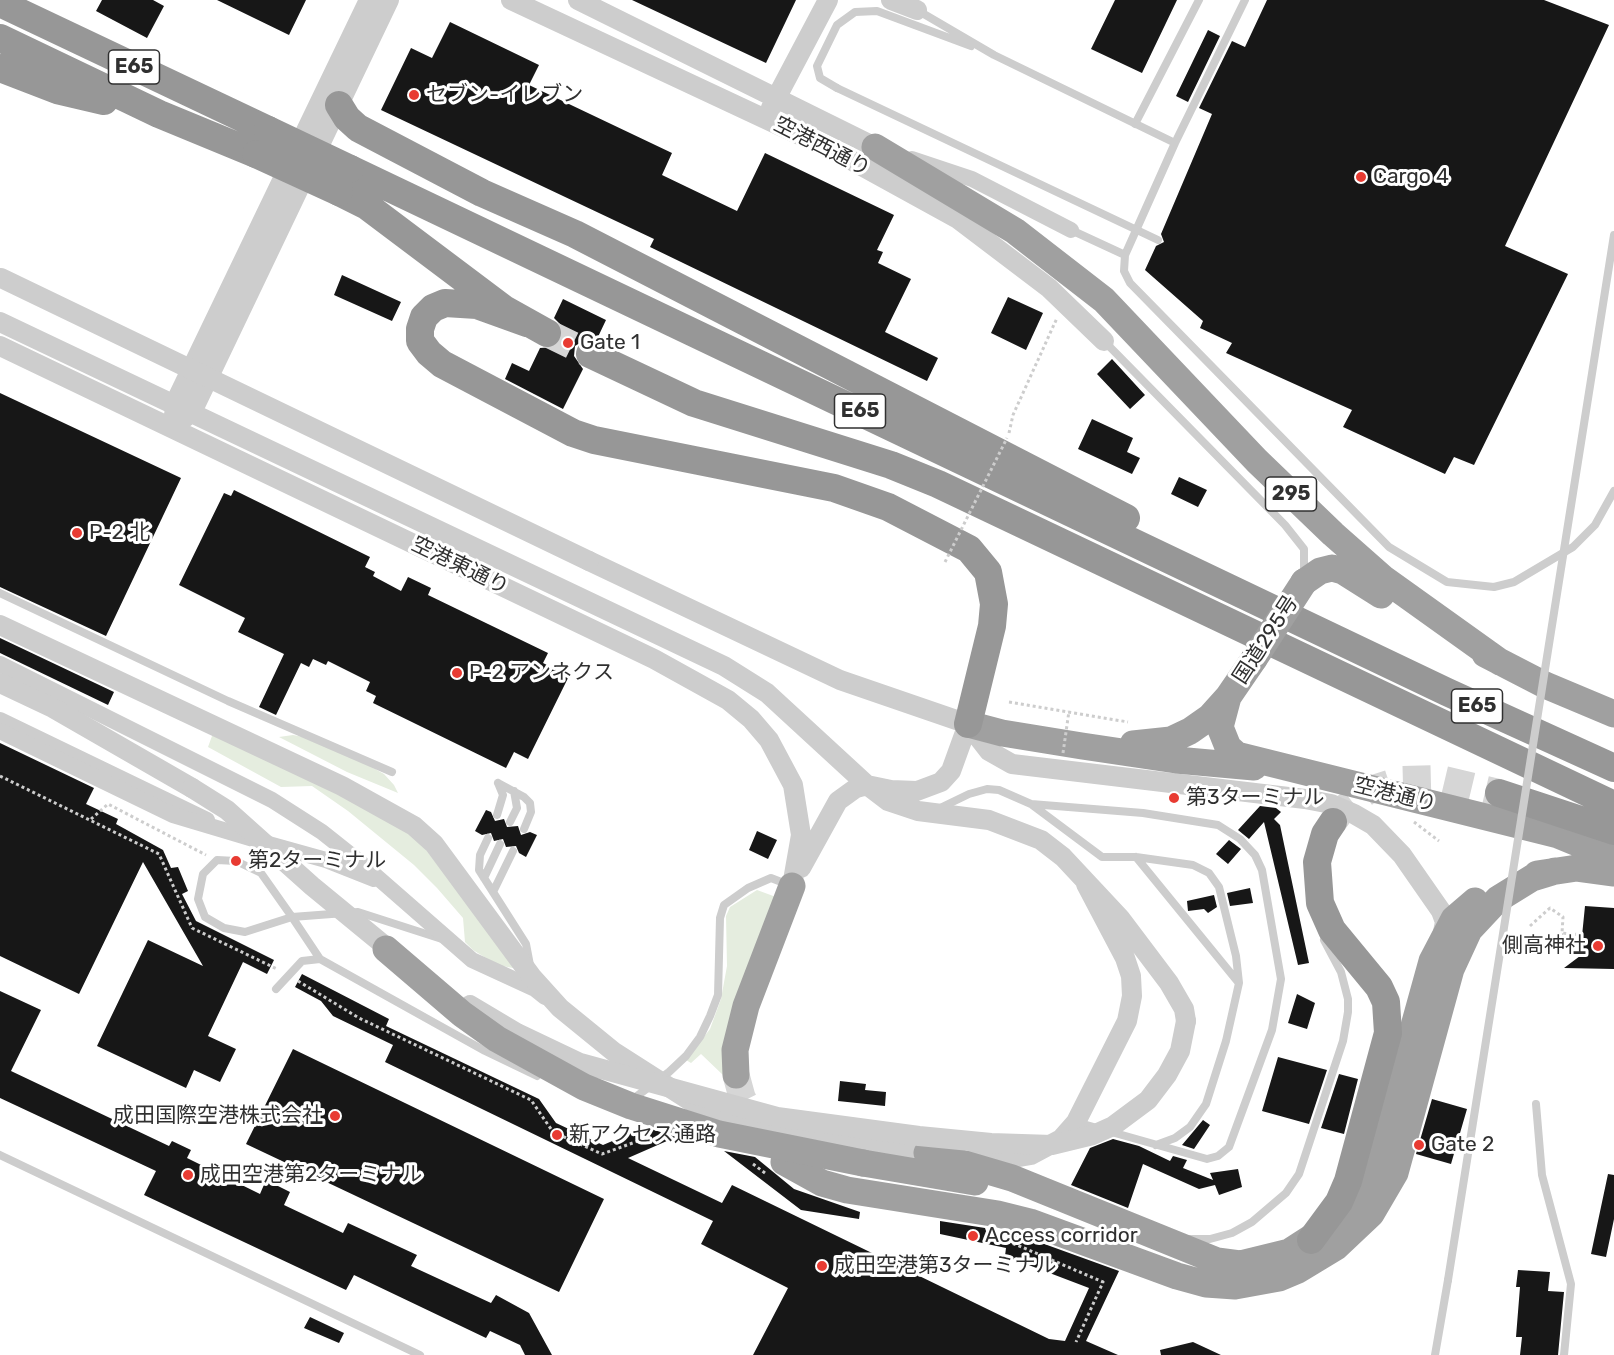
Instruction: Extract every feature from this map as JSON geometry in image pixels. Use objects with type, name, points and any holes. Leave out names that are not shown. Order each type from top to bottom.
[{"type":"highway","name":"E65","points":[[0,3],[262,142],[1614,768]]},
{"type":"highway","name":"E65","points":[[0,38],[159,114],[262,142]]},
{"type":"highway","points":[[0,68],[57,90],[159,114]]},
{"type":"highway","points":[[339,105],[347,118],[358,128],[482,193],[575,234],[1189,550],[1320,622],[1368,655]]},
{"type":"highway","name":"295","points":[[874,147],[1015,231],[1104,300],[1257,461],[1333,534],[1383,579],[1500,662]]},
{"type":"highway","name":"E65","points":[[345,181],[367,207],[537,328],[477,305],[446,303],[433,308],[424,317],[420,329],[420,340],[429,353],[442,364],[584,436],[834,488],[888,507],[955,539],[969,549],[988,572],[994,604],[992,626],[968,724]]},
{"type":"highway","name":"E65","points":[[590,354],[694,403],[891,465],[938,484],[1614,805]]},
{"type":"highway","name":"295","points":[[1304,582],[1320,571],[1332,568],[1343,571],[1451,637],[1545,685],[1614,714]]},
{"type":"highway","name":"国道295号","points":[[1228,697],[1304,582]]},
{"type":"highway","name":"295","points":[[968,724],[1012,726],[1129,744],[1150,744],[1171,740],[1190,731],[1210,717],[1228,697]]},
{"type":"highway","name":"空港通り","points":[[1228,697],[1220,727],[1228,747],[1237,755],[1558,835],[1614,858]]},
{"type":"highway","name":"295","points":[[968,724],[1002,733],[1176,760],[1309,774]]},
{"type":"highway","points":[[1498,793],[1614,831]]},
{"type":"highway","points":[[1311,1240],[1339,1202],[1348,1181],[1385,1049],[1389,1016],[1379,987],[1332,930],[1320,903],[1316,876],[1320,848],[1333,822]]},
{"type":"highway","points":[[1101,1246],[1240,1264],[1266,1260],[1311,1240],[1349,1208],[1367,1184],[1376,1163],[1432,961],[1442,937],[1454,919],[1486,893],[1515,879],[1577,868],[1614,873]]},
{"type":"highway","points":[[784,1162],[822,1183],[847,1190],[998,1214],[1101,1246],[1177,1276],[1206,1284],[1234,1286],[1260,1283],[1299,1270],[1353,1233],[1371,1214],[1395,1173],[1451,969],[1469,930],[1498,899],[1532,878],[1555,871]]},
{"type":"highway","points":[[736,1075],[735,1050],[739,1031],[792,886]]},
{"type":"highway","points":[[386,949],[462,1014],[497,1039],[584,1087],[631,1106],[719,1134],[863,1163],[1065,1198]]},
{"type":"highway","points":[[927,1153],[1012,1178],[1217,1261]]},
{"type":"street","points":[[174,428],[369,0]]},
{"type":"street","points":[[184,407],[339,105],[389,0]]},
{"type":"street","name":"空港西通り","points":[[511,0],[838,153],[958,219],[1063,302],[1104,341]]},
{"type":"street","name":"空港西通り","points":[[578,0],[874,147]]},
{"type":"street","points":[[766,119],[828,0]]},
{"type":"street","points":[[891,0],[917,10]]},
{"type":"street","points":[[874,147],[972,179],[1071,230]]},
{"type":"street","points":[[0,278],[840,680],[968,724],[999,759],[1025,768],[1305,799],[1331,804],[1354,814],[1373,825],[1402,855],[1441,911],[1445,922],[1442,937]]},
{"type":"street","name":"空港東通り","points":[[0,322],[184,407],[724,666],[767,693],[867,785],[888,801],[931,813],[989,820],[1041,840],[1063,857],[1086,884]]},
{"type":"street","name":"空港東通り","points":[[0,346],[644,654],[728,700],[751,719],[769,740],[793,785],[801,835],[792,886]]},
{"type":"street","points":[[0,625],[342,786],[414,826],[434,844],[532,977],[560,1008]]},
{"type":"street","points":[[0,664],[272,800],[322,832],[472,960],[535,989],[614,1052],[700,1107],[738,1122],[794,1135],[927,1153],[1002,1160],[1031,1155],[1061,1139],[1076,1122],[1127,1021],[1132,996],[1131,976],[1125,958],[1086,884]]},
{"type":"street","points":[[0,683],[53,708],[155,765],[227,810],[386,949],[492,1019],[580,1063],[777,1117],[981,1142],[1052,1145],[1093,1135],[1113,1126],[1149,1100],[1167,1075],[1180,1051],[1186,1021],[1184,1009],[1169,982],[1120,918],[1086,884]]},
{"type":"street","points":[[0,720],[219,826],[268,844],[326,860],[364,877],[378,879]]},
{"type":"street","points":[[792,886],[838,801],[856,788],[867,785],[891,790],[917,791],[941,782],[951,771],[968,724]]},
{"type":"street","points":[[0,731],[173,815],[264,842]]},
{"type":"lane","points":[[1135,124],[1199,0]]},
{"type":"lane","points":[[1245,0],[1175,143],[1125,255],[1124,271],[1130,283],[1389,547],[1447,582],[1494,587],[1514,582],[1573,547],[1595,525],[1614,491]]},
{"type":"lane","points":[[917,10],[994,55],[1175,143]]},
{"type":"lane","points":[[994,55],[877,11],[855,12],[837,25],[817,66],[820,78],[837,88],[1158,240]]},
{"type":"lane","points":[[1071,230],[1125,255]]},
{"type":"lane","points":[[1435,1355],[1614,234]]},
{"type":"lane","points":[[1104,341],[1300,543],[1304,549],[1304,582]]},
{"type":"lane","points":[[0,593],[228,700],[392,772]]},
{"type":"lane","points":[[497,815],[503,795],[498,783],[530,803],[531,812],[524,829]]},
{"type":"lane","points":[[931,813],[969,794],[987,789],[1015,795],[1031,804],[1102,857],[1136,857],[1193,865],[1209,873],[1219,887],[1236,956],[1239,983],[1226,1041],[1206,1104],[1190,1127],[1175,1137],[1156,1145]]},
{"type":"lane","points":[[510,822],[517,808],[514,791]]},
{"type":"lane","points":[[1031,804],[1143,813],[1218,825],[1240,839],[1255,855],[1262,870],[1281,979],[1272,1030],[1229,1147],[1218,1156],[1207,1159],[1076,1122]]},
{"type":"lane","points":[[488,838],[478,861],[479,870],[526,944],[532,977]]},
{"type":"lane","points":[[484,878],[500,844]]},
{"type":"lane","points":[[1309,890],[1320,848]]},
{"type":"lane","points":[[493,892],[513,850]]},
{"type":"lane","points":[[1136,857],[1239,983]]},
{"type":"lane","points":[[450,941],[358,912],[292,917],[245,932],[224,928],[205,917],[198,899],[203,874],[217,860],[236,861],[261,873],[292,917],[320,959],[484,1051],[544,1079]]},
{"type":"lane","points":[[601,1104],[620,1104],[640,1096],[669,1072],[700,1037],[718,995],[720,918],[724,905],[748,888],[771,878],[792,886]]},
{"type":"lane","points":[[1133,1227],[1188,1239],[1210,1239],[1232,1233],[1271,1208],[1299,1174],[1343,1041],[1348,1012],[1348,999],[1341,972],[1318,928]]},
{"type":"lane","points":[[276,989],[302,961],[320,959]]},
{"type":"lane","points":[[574,1094],[584,1098]]},
{"type":"lane","points":[[1536,1104],[1542,1174],[1571,1284],[1564,1355]]},
{"type":"lane","points":[[0,1155],[420,1355]]},
{"type":"path","points":[[945,562],[1007,438],[1013,415],[1063,302]]},
{"type":"path","points":[[1009,702],[1128,722]]},
{"type":"path","points":[[1063,753],[1069,711]]},
{"type":"path","points":[[91,819],[108,804],[217,860]]},
{"type":"path","points":[[1413,821],[1439,841]]},
{"type":"path","points":[[1530,926],[1550,908],[1563,917],[1562,933],[1558,941],[1549,947],[1532,947]]},
{"type":"path","points":[[1562,933],[1583,935]]},
{"type":"shaded area","points":[[217,734],[411,830],[513,964],[513,968],[497,965],[473,950],[465,942],[463,918],[437,888],[414,865],[348,811],[312,786],[281,787],[208,747],[212,736]]},
{"type":"shaded area","points":[[293,735],[309,738],[345,752],[384,774],[398,793],[347,772],[279,737]]},
{"type":"shaded area","points":[[757,890],[776,897],[723,1075],[701,1054],[691,1063],[686,1060],[710,1029],[721,999],[727,966],[726,916],[730,907]]},
{"type":"building","points":[[102,0],[153,0],[164,6],[147,38],[96,11]]},
{"type":"building","points":[[217,0],[306,0],[289,35]]},
{"type":"building","points":[[632,0],[796,0],[766,63]]},
{"type":"building","points":[[1115,0],[1177,0],[1142,73],[1091,49]]},
{"type":"building","name":"Cargo 4","points":[[1267,0],[1544,0],[1609,25],[1505,246],[1568,274],[1474,465],[1454,457],[1445,474],[1343,427],[1352,410],[1226,353],[1232,343],[1200,328],[1203,321],[1145,270],[1156,246],[1164,242],[1161,234],[1212,114],[1199,108],[1232,41],[1245,47]]},
{"type":"building","points":[[450,22],[539,65],[529,85],[672,153],[662,175],[737,211],[765,153],[894,215],[877,250],[883,252],[878,263],[911,279],[885,332],[938,358],[927,381],[650,247],[654,239],[381,110],[411,48],[432,58]]},
{"type":"building","points":[[1208,30],[1220,36],[1188,102],[1176,96]]},
{"type":"building","points":[[342,275],[401,302],[392,321],[334,295]]},
{"type":"building","points":[[1008,297],[1043,313],[1026,350],[991,333]]},
{"type":"building","name":"Gate 1","points":[[563,299],[606,320],[597,339],[588,338],[575,346],[574,356],[583,369],[563,409],[505,379],[512,363],[529,371],[540,348],[555,347],[561,342],[563,333],[561,325],[554,318]]},
{"type":"building","points":[[1112,359],[1145,395],[1130,409],[1097,374]]},
{"type":"building","name":"P-2 北","points":[[0,393],[181,478],[106,636],[0,587]]},
{"type":"building","points":[[1092,419],[1133,438],[1127,452],[1140,458],[1132,474],[1078,449]]},
{"type":"building","points":[[1179,477],[1207,490],[1198,507],[1171,494]]},
{"type":"building","points":[[234,490],[370,557],[365,567],[375,572],[373,576],[401,591],[408,577],[431,588],[428,595],[548,653],[543,663],[569,676],[528,759],[514,752],[506,768],[373,703],[376,696],[366,691],[370,682],[328,661],[326,665],[313,659],[309,667],[301,663],[276,715],[259,707],[284,654],[238,632],[245,618],[179,585],[224,493],[231,496]]},
{"type":"building","points":[[0,638],[114,692],[108,705],[0,653]]},
{"type":"building","points":[[0,743],[94,788],[86,804],[118,819],[116,824],[163,850],[171,868],[178,867],[188,891],[182,894],[196,921],[274,960],[267,974],[243,962],[208,1036],[236,1049],[220,1082],[194,1070],[186,1088],[97,1046],[148,940],[203,966],[143,862],[79,994],[0,956]]},
{"type":"building","points":[[1260,806],[1276,808],[1281,812],[1274,819],[1280,825],[1309,963],[1298,965],[1264,822],[1249,839],[1238,830]]},
{"type":"building","points":[[486,810],[491,812],[495,821],[504,819],[507,827],[518,826],[521,835],[530,832],[537,835],[526,857],[519,853],[516,846],[506,847],[503,839],[494,841],[491,833],[482,835],[475,831]]},
{"type":"building","points":[[757,831],[777,840],[768,859],[749,850]]},
{"type":"building","points":[[1229,840],[1241,849],[1228,864],[1216,854]]},
{"type":"building","points":[[1250,888],[1253,903],[1230,906],[1227,893]]},
{"type":"building","points":[[1214,895],[1217,907],[1208,913],[1204,909],[1188,911],[1187,901]]},
{"type":"building","name":"側高神社","points":[[1585,906],[1614,908],[1614,969],[1564,968],[1580,956]]},
{"type":"building","name":"成田空港第3ターミナル","points":[[302,974],[389,1019],[386,1026],[539,1099],[556,1123],[603,1145],[645,1127],[676,1137],[628,1158],[722,1203],[732,1185],[1049,1339],[1065,1341],[1089,1288],[1005,1256],[1006,1248],[940,1234],[940,1221],[985,1228],[986,1231],[1010,1239],[1012,1234],[1025,1237],[1119,1271],[1086,1341],[1118,1355],[753,1355],[788,1288],[701,1244],[713,1221],[385,1062],[393,1045],[333,1016],[321,1001],[295,987]]},
{"type":"building","name":"成田空港第2ターミナル","points":[[0,991],[41,1010],[11,1071],[169,1146],[172,1141],[191,1150],[187,1158],[260,1194],[266,1180],[290,1192],[284,1205],[343,1233],[348,1223],[417,1255],[411,1266],[491,1303],[496,1295],[529,1313],[552,1355],[525,1355],[520,1345],[490,1331],[486,1338],[354,1275],[346,1290],[144,1195],[156,1171],[0,1098]]},
{"type":"building","points":[[1297,994],[1315,1003],[1307,1029],[1288,1023]]},
{"type":"building","points":[[293,1049],[604,1199],[559,1292],[246,1144]]},
{"type":"building","points":[[1278,1057],[1327,1070],[1309,1124],[1262,1111]]},
{"type":"building","points":[[1339,1074],[1358,1079],[1344,1134],[1321,1128]]},
{"type":"building","points":[[840,1081],[866,1084],[865,1090],[886,1092],[885,1106],[838,1101]]},
{"type":"building","points":[[1432,1099],[1467,1109],[1451,1164],[1416,1154]]},
{"type":"building","points":[[1203,1120],[1210,1125],[1194,1149],[1182,1145]]},
{"type":"building","points":[[1113,1139],[1139,1146],[1170,1161],[1173,1156],[1187,1160],[1183,1168],[1213,1180],[1210,1173],[1238,1169],[1242,1187],[1219,1195],[1215,1185],[1199,1189],[1143,1164],[1128,1208],[1071,1185],[1090,1148]]},
{"type":"building","points":[[724,1151],[755,1157],[794,1189],[860,1212],[859,1219],[801,1210]]},
{"type":"building","points":[[1608,1174],[1614,1175],[1614,1219],[1606,1257],[1591,1254]]},
{"type":"building","points":[[1518,1270],[1550,1272],[1548,1291],[1564,1292],[1558,1355],[1520,1355],[1522,1337],[1516,1337],[1520,1287],[1516,1287]]},
{"type":"building","points":[[310,1317],[344,1333],[339,1343],[304,1328]]},
{"type":"building","points":[[1193,1342],[1221,1355],[1161,1355],[1160,1350]]},
{"type":"tunnel","points":[[547,333],[590,354]]},
{"type":"tunnel","points":[[1333,822],[1341,811],[1367,791],[1401,780],[1440,779],[1499,793]]},
{"type":"tunnel","points":[[736,1075],[742,1097],[759,1131]]},
{"type":"place","name":"セブン-イレブン","points":[[414,95]]},
{"type":"place","name":"Cargo 4","points":[[1361,177]]},
{"type":"place","name":"Gate 1","points":[[568,343]]},
{"type":"place","name":"P-2 北","points":[[77,533]]},
{"type":"place","name":"P-2 アンネクス","points":[[457,673]]},
{"type":"place","name":"第3ターミナル","points":[[1174,798]]},
{"type":"place","name":"第2ターミナル","points":[[236,861]]},
{"type":"place","name":"側高神社","points":[[1598,946]]},
{"type":"place","name":"成田国際空港株式会社","points":[[335,1116]]},
{"type":"place","name":"新アクセス通路","points":[[557,1135]]},
{"type":"place","name":"Gate 2","points":[[1419,1145]]},
{"type":"place","name":"成田空港第2ターミナル","points":[[188,1175]]},
{"type":"place","name":"Access corridor","points":[[973,1236]]},
{"type":"place","name":"成田空港第3ターミナル","points":[[822,1266]]}]
